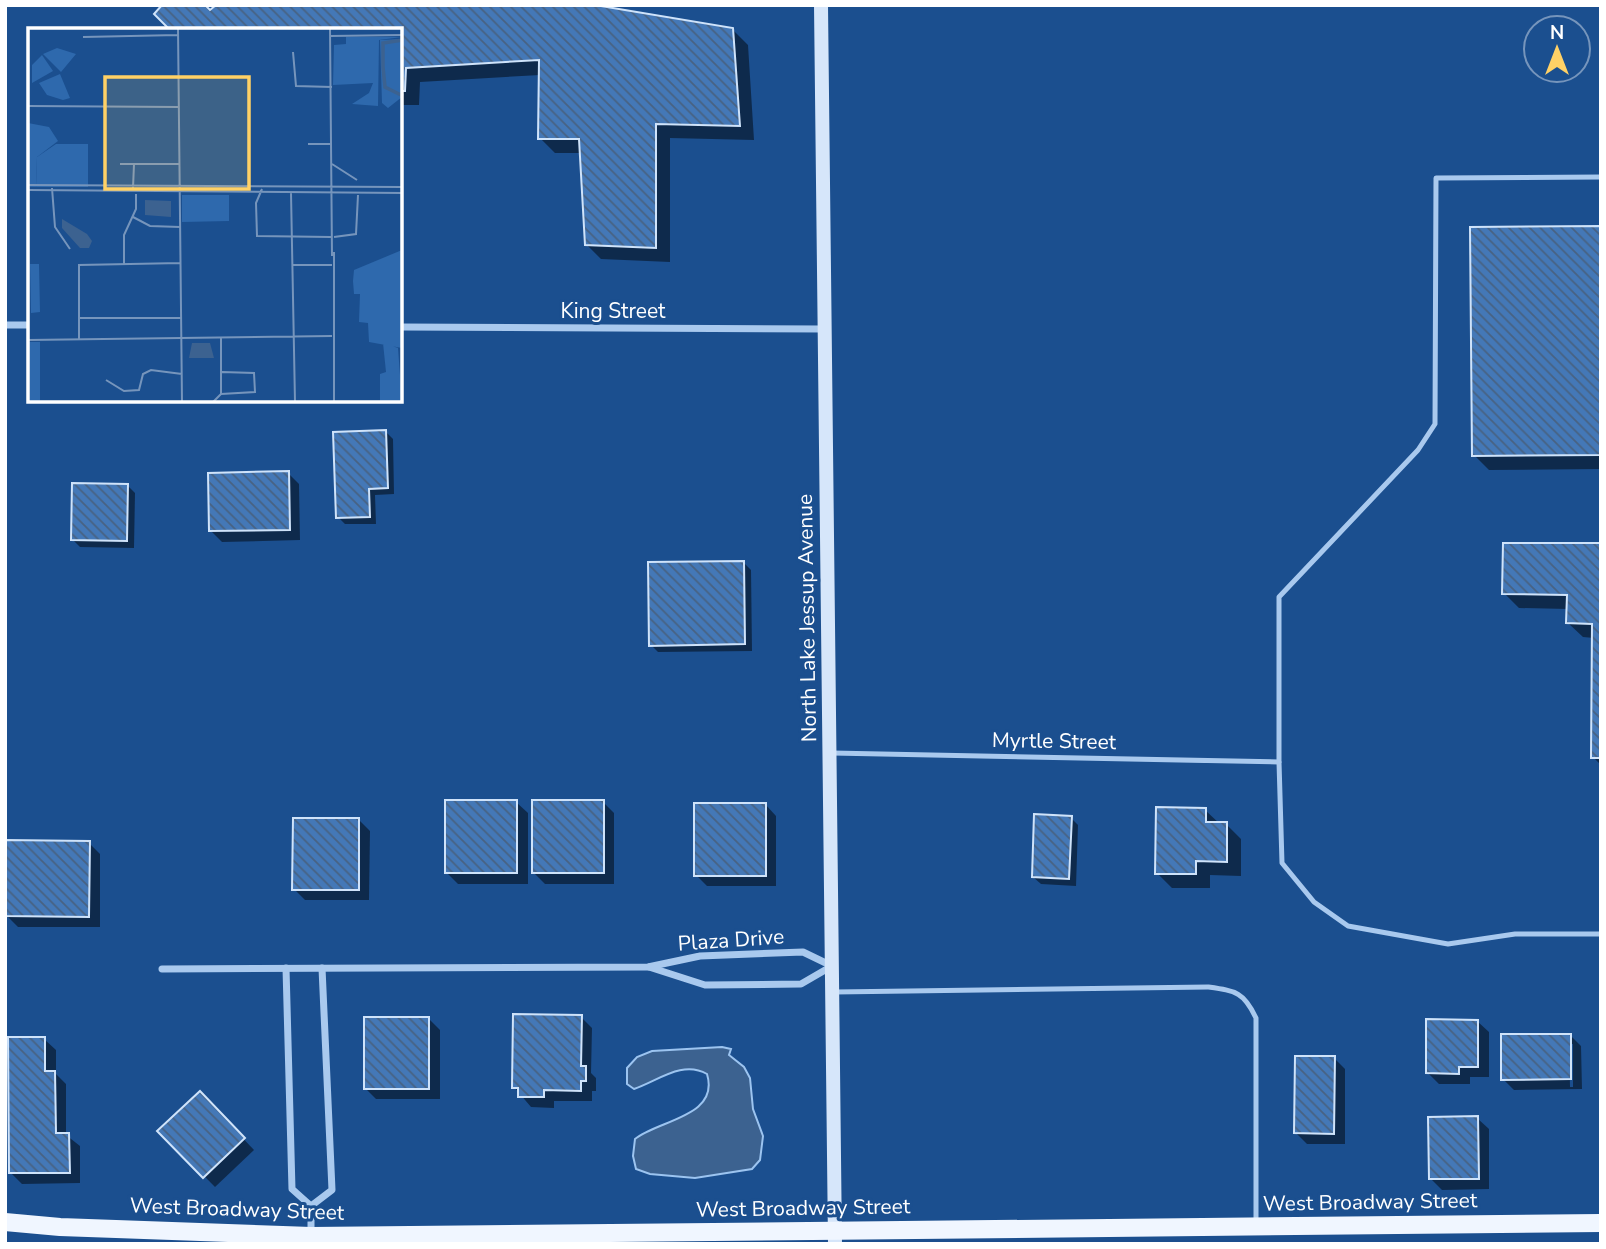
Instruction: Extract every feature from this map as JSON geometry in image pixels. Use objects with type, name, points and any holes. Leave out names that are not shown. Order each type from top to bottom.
[{"type":"main road","name":"West Broadway Street","points":[[5,1222],[60,1227],[311,1236],[835,1237],[1256,1226],[1601,1223]]},
{"type":"street","name":"North Lake Jessup Avenue","points":[[821,5],[835,1237]]},
{"type":"street","points":[[5,325],[28,325]]},
{"type":"street","name":"King Street","points":[[402,327],[825,329]]},
{"type":"street","name":"Plaza Drive","points":[[162,969],[648,967],[700,956],[803,952],[832,966]]},
{"type":"street","name":"Plaza Drive","points":[[648,967],[705,985],[802,984],[832,966]]},
{"type":"street","points":[[286,968],[292,1189],[312,1206]]},
{"type":"street","points":[[311,1236],[312,1206],[332,1190],[322,968]]},
{"type":"lane","points":[[1601,177],[1436,178],[1435,424],[1418,450],[1279,597],[1282,863],[1314,902],[1348,926],[1448,944],[1516,934],[1601,934]]},
{"type":"lane","name":"Myrtle Street","points":[[829,753],[1279,762]]},
{"type":"lane","points":[[832,992],[1208,987],[1234,990],[1248,1002],[1256,1018],[1256,1226]]},
{"type":"water","points":[[722,1047],[731,1049],[729,1055],[744,1067],[750,1078],[753,1109],[763,1136],[760,1160],[752,1169],[695,1178],[650,1174],[636,1169],[633,1156],[635,1139],[696,1108],[704,1100],[709,1088],[707,1074],[688,1069],[670,1073],[634,1089],[627,1084],[627,1068],[637,1057],[652,1051]]},
{"type":"building","points":[[162,5],[205,5],[210,10],[216,5],[595,5],[733,28],[740,126],[656,124],[656,248],[585,245],[579,139],[538,139],[539,60],[406,68],[405,91],[402,91],[402,28],[168,28],[154,14]]},
{"type":"building","points":[[1601,226],[1601,455],[1472,456],[1470,227]]},
{"type":"building","points":[[386,430],[388,488],[369,489],[370,517],[336,518],[333,432]]},
{"type":"building","points":[[289,471],[290,530],[209,531],[208,473]]},
{"type":"building","points":[[72,483],[128,484],[127,541],[71,540]]},
{"type":"building","points":[[1503,543],[1601,543],[1601,758],[1591,758],[1592,624],[1566,623],[1567,595],[1502,594]]},
{"type":"building","points":[[744,561],[745,644],[649,646],[648,562]]},
{"type":"building","points":[[445,800],[517,800],[517,873],[445,873]]},
{"type":"building","points":[[532,800],[604,800],[604,873],[532,873]]},
{"type":"building","points":[[694,803],[766,803],[766,876],[694,876]]},
{"type":"building","points":[[1156,807],[1206,808],[1206,822],[1227,822],[1227,862],[1196,861],[1196,874],[1155,874]]},
{"type":"building","points":[[1034,814],[1072,816],[1069,879],[1032,877]]},
{"type":"building","points":[[293,818],[359,818],[359,890],[292,890]]},
{"type":"building","points":[[5,840],[90,841],[89,917],[5,916]]},
{"type":"building","points":[[513,1014],[582,1015],[581,1066],[586,1066],[586,1081],[581,1081],[581,1091],[544,1090],[544,1097],[518,1097],[518,1088],[512,1088]]},
{"type":"building","points":[[364,1017],[429,1017],[429,1089],[364,1089]]},
{"type":"building","points":[[1426,1019],[1478,1020],[1478,1067],[1459,1067],[1459,1074],[1426,1073]]},
{"type":"building","points":[[1501,1034],[1571,1034],[1571,1079],[1501,1080]]},
{"type":"building","points":[[8,1037],[45,1037],[45,1071],[55,1071],[56,1133],[69,1133],[70,1173],[9,1173]]},
{"type":"building","points":[[1295,1056],[1335,1056],[1334,1134],[1294,1133]]},
{"type":"building","points":[[200,1091],[245,1138],[203,1178],[157,1131]]},
{"type":"building","points":[[1478,1116],[1479,1179],[1429,1179],[1428,1117]]}]
